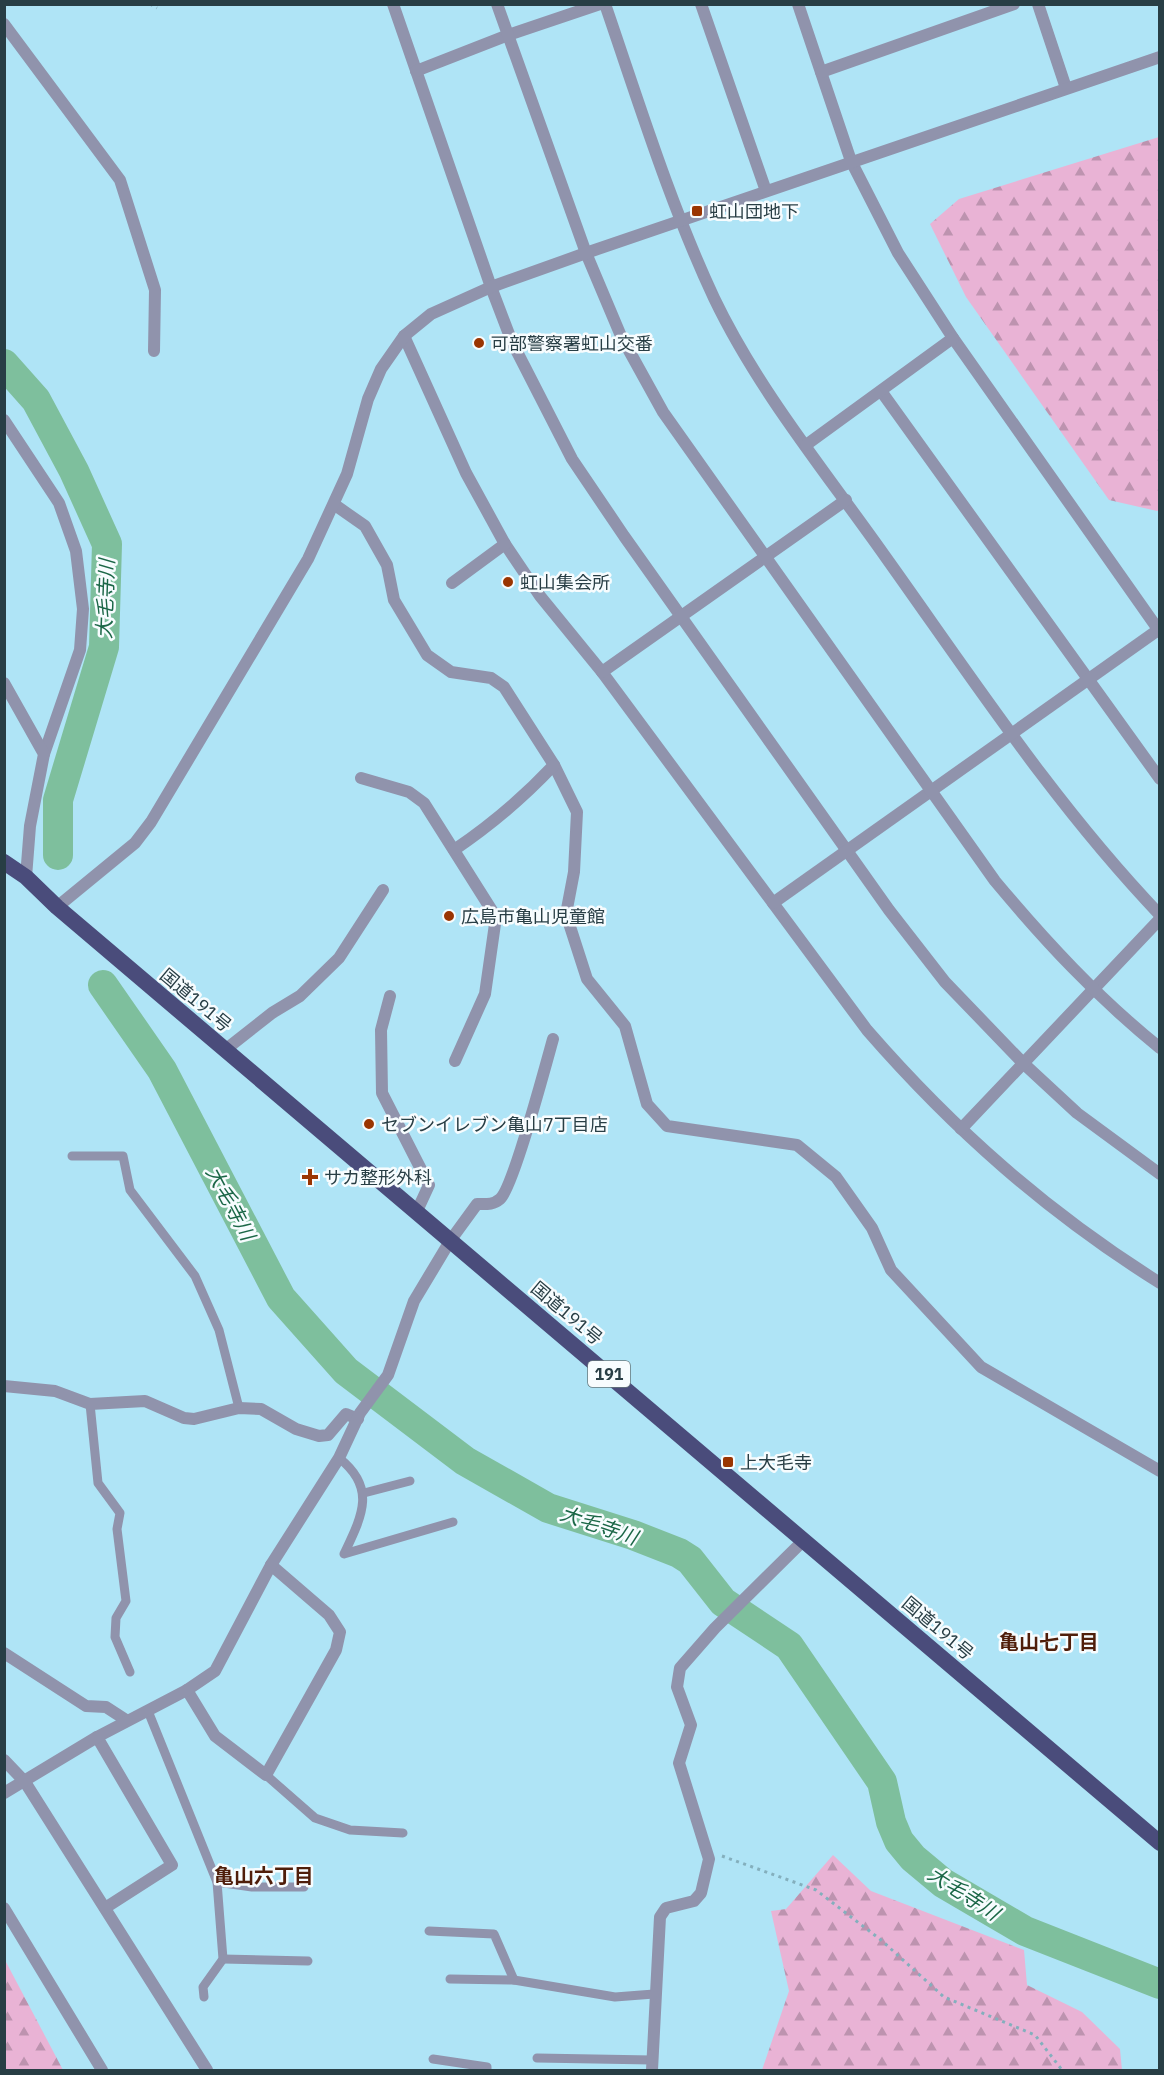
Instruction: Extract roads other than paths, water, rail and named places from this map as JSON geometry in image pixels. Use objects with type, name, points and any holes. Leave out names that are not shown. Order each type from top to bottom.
[{"type":"highway","name":"国道191号","points":[[4,862],[26,877],[57,907],[1160,1843]]},
{"type":"street","points":[[393,4],[490,287],[512,342],[572,459],[889,910],[945,982],[1023,1064],[1077,1113],[1160,1174]]},
{"type":"street","points":[[497,4],[586,253],[621,336],[663,412],[995,882],[1092,990],[1160,1048]]},
{"type":"street","points":[[416,71],[508,35],[600,4]]},
{"type":"street","points":[[605,4],[681,221],[715,299],[736,339],[806,445],[1012,733],[1115,868],[1160,917],[961,1129]]},
{"type":"street","points":[[701,4],[766,191]]},
{"type":"street","points":[[772,903],[1159,631],[953,338],[898,253],[852,161],[798,4]]},
{"type":"street","points":[[821,72],[1014,4]]},
{"type":"street","points":[[1038,4],[1066,88]]},
{"type":"street","points":[[4,24],[120,180],[155,290],[154,351]]},
{"type":"street","points":[[57,907],[135,843],[152,822],[308,559],[335,505],[347,474],[368,399],[381,369],[404,336],[431,314],[490,287],[586,253],[1160,57]]},
{"type":"street","points":[[404,336],[466,473],[505,544],[540,597],[602,672],[867,1030],[910,1080],[1014,1179],[1074,1224],[1160,1282]]},
{"type":"street","points":[[806,445],[953,338]]},
{"type":"street","points":[[881,391],[1160,779]]},
{"type":"street","points":[[4,420],[59,503],[78,563],[83,609],[80,650],[44,754],[30,826],[26,877]]},
{"type":"street","points":[[602,672],[683,618],[846,500]]},
{"type":"street","points":[[335,505],[365,526],[387,565],[394,600],[427,655],[451,672],[491,678],[504,687],[554,765],[577,812],[574,872],[566,914],[587,979],[625,1026],[647,1104],[667,1126],[797,1145],[836,1177],[872,1228],[891,1270],[981,1367],[1160,1472]]},
{"type":"street","points":[[452,583],[505,544]]},
{"type":"street","points":[[4,683],[44,754]]},
{"type":"street","points":[[454,850],[489,827],[526,795],[554,765]]},
{"type":"street","points":[[361,778],[409,792],[424,803],[496,917],[485,994],[455,1061]]},
{"type":"street","points":[[225,1050],[272,1013],[300,996],[339,958],[382,890]]},
{"type":"street","points":[[390,996],[381,1029],[382,1093],[429,1185],[417,1211]]},
{"type":"street","points":[[4,1794],[126,1720],[148,1712],[187,1690],[214,1671],[271,1565],[339,1458],[359,1416],[388,1375],[414,1301],[450,1241],[477,1204],[491,1204],[502,1198],[525,1137],[553,1039]]},
{"type":"street","points":[[4,1386],[55,1391],[90,1404],[146,1401],[184,1418],[194,1419],[239,1408],[261,1409],[296,1430],[319,1436],[328,1435],[346,1414],[359,1416]]},
{"type":"street","points":[[652,2065],[654,1994],[660,1917],[666,1908],[694,1901],[701,1893],[709,1858],[679,1763],[691,1725],[677,1687],[680,1668],[715,1628],[803,1541]]},
{"type":"street","points":[[187,1690],[215,1736],[266,1775],[336,1650],[340,1632],[329,1615],[271,1565]]},
{"type":"street","points":[[4,1653],[86,1706],[106,1707],[126,1720]]},
{"type":"street","points":[[97,1737],[172,1865],[105,1908]]},
{"type":"street","points":[[4,1760],[25,1782],[207,2070]]},
{"type":"street","points":[[4,1908],[102,2070]]},
{"type":"lane","points":[[72,1156],[123,1156],[130,1190],[195,1276],[219,1330],[239,1408]]},
{"type":"lane","points":[[90,1404],[98,1483],[120,1513],[117,1529],[126,1601],[116,1618],[115,1637],[130,1672]]},
{"type":"lane","points":[[339,1458],[354,1470],[364,1493],[359,1521],[344,1554],[453,1522]]},
{"type":"lane","points":[[364,1493],[410,1481]]},
{"type":"lane","points":[[148,1712],[217,1882],[223,1959],[204,1987],[204,1997]]},
{"type":"lane","points":[[266,1775],[315,1818],[350,1830],[404,1833]]},
{"type":"lane","points":[[217,1882],[252,1887],[304,1887]]},
{"type":"lane","points":[[429,1930],[495,1934],[514,1980]]},
{"type":"lane","points":[[223,1959],[308,1961]]},
{"type":"lane","points":[[450,1979],[514,1980],[615,1997],[654,1994]]},
{"type":"lane","points":[[537,2058],[652,2065]]},
{"type":"lane","points":[[433,2059],[487,2067],[487,2070]]},
{"type":"waterway","name":"大毛寺川","points":[[4,364],[36,400],[74,471],[107,544],[104,647],[58,800],[58,855]]},
{"type":"waterway","name":"大毛寺川","points":[[103,985],[162,1070],[281,1298],[346,1371],[465,1461],[548,1508],[633,1535],[679,1553],[690,1560],[723,1602],[789,1646],[882,1782],[891,1822],[899,1841],[913,1858],[943,1883],[1025,1931],[1160,1984]]},
{"type":"place","name":"虹山団地下","points":[[697,211]]},
{"type":"place","name":"可部警察署虹山交番","points":[[479,343]]},
{"type":"place","name":"虹山集会所","points":[[508,582]]},
{"type":"place","name":"広島市亀山児童館","points":[[449,916]]},
{"type":"place","name":"セブンイレブン亀山7丁目店","points":[[369,1124]]},
{"type":"place","name":"サカ整形外科","points":[[310,1177]]},
{"type":"place","name":"上大毛寺","points":[[728,1462]]},
{"type":"district","name":"亀山七丁目","points":[[1049,1641]]},
{"type":"district","name":"亀山六丁目","points":[[264,1875]]}]
